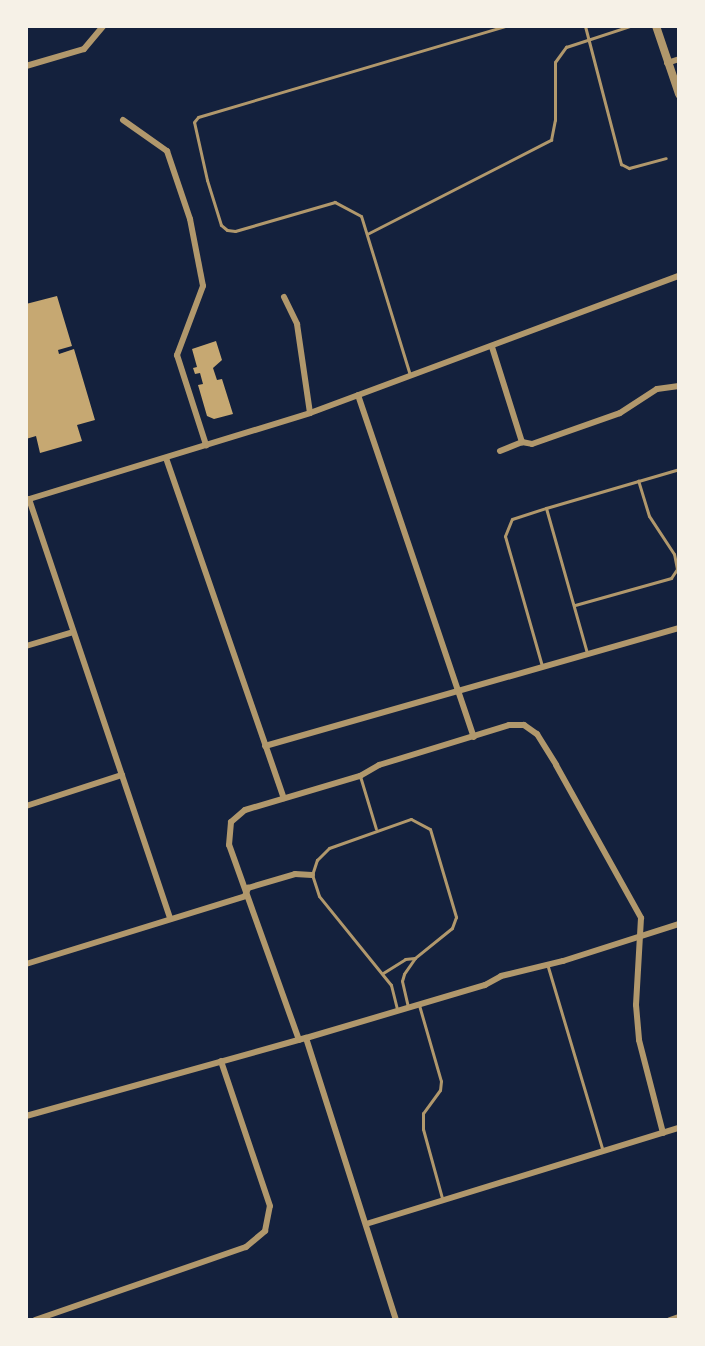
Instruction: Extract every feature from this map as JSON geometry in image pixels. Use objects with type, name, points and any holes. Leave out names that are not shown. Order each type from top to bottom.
[{"type":"street","points":[[656,26],[679,94]]},
{"type":"street","points":[[26,66],[84,49],[99,27]]},
{"type":"street","points":[[667,63],[679,59]]},
{"type":"street","points":[[123,120],[167,151],[190,219],[203,286],[177,355],[206,445]]},
{"type":"street","points":[[170,919],[28,499],[310,413],[679,276]]},
{"type":"street","points":[[284,297],[297,324],[310,413]]},
{"type":"street","points":[[492,347],[522,442]]},
{"type":"street","points":[[500,451],[522,442],[532,444],[606,418],[657,389],[679,386]]},
{"type":"street","points":[[358,395],[474,737]]},
{"type":"street","points":[[166,458],[284,798]]},
{"type":"street","points":[[265,746],[679,628]]},
{"type":"street","points":[[26,646],[73,632]]},
{"type":"street","points":[[396,1320],[302,1039],[245,896],[229,845],[231,822],[245,810],[360,776],[379,765],[517,724],[537,734],[638,912],[636,1005],[639,1040],[663,1133]]},
{"type":"street","points":[[26,806],[122,775]]},
{"type":"street","points":[[245,896],[248,888],[295,874],[312,875]]},
{"type":"street","points":[[26,964],[245,896]]},
{"type":"street","points":[[26,1116],[419,1005],[679,924]]},
{"type":"street","points":[[35,1320],[235,1251],[255,1242],[265,1231],[270,1206],[221,1061]]},
{"type":"street","points":[[366,1224],[442,1198],[679,1128]]},
{"type":"street","points":[[670,1320],[679,1317]]},
{"type":"lane","points":[[410,375],[361,216],[335,202],[235,231],[227,230],[221,225],[207,180],[194,122],[198,117],[506,26]]},
{"type":"lane","points":[[585,26],[621,164],[629,168],[666,158]]},
{"type":"lane","points":[[367,234],[551,140],[555,120],[555,62],[566,47],[630,26]]},
{"type":"lane","points":[[542,666],[505,536],[512,519],[679,469]]},
{"type":"lane","points":[[575,605],[671,578],[677,569],[674,554],[649,516],[638,481]]},
{"type":"lane","points":[[546,508],[587,653]]},
{"type":"lane","points":[[360,776],[376,829]]},
{"type":"lane","points":[[391,985],[402,981],[415,958],[452,928],[455,907],[433,837],[425,824],[411,819],[329,848],[317,860],[312,875],[319,896],[391,985],[397,1009]]},
{"type":"lane","points":[[383,973],[405,959],[415,958]]},
{"type":"lane","points":[[547,963],[603,1151]]},
{"type":"lane","points":[[402,981],[408,1006]]},
{"type":"lane","points":[[419,1005],[441,1081],[440,1090],[423,1113],[423,1129],[442,1198]]},
{"type":"building","points":[[57,296],[72,346],[58,350],[59,354],[74,349],[95,420],[77,425],[82,441],[40,453],[36,436],[26,439],[26,304]]},
{"type":"building","points":[[216,341],[222,360],[213,368],[217,380],[222,379],[233,414],[214,419],[207,416],[198,385],[203,384],[200,373],[195,374],[193,368],[197,367],[192,349]]}]
